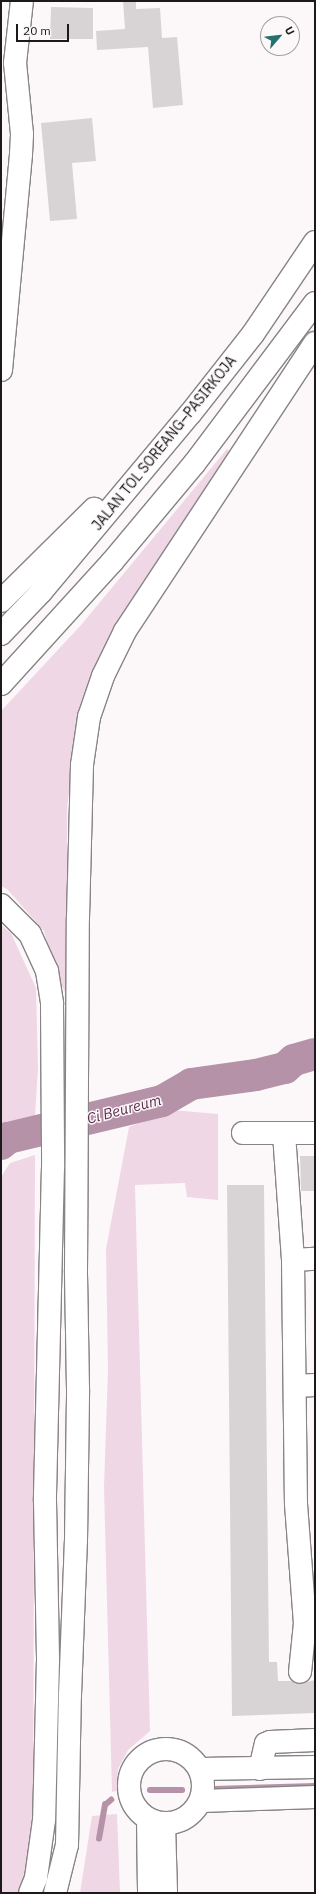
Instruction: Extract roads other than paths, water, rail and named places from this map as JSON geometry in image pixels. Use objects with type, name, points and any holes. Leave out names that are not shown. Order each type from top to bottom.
[{"type":"main road","points":[[1,370],[21,154],[22,134],[14,63],[22,1]]},
{"type":"main road","name":"JALAN TOL SOREANG–PASIRKOJA","points":[[1,634],[41,592],[190,414],[253,334],[315,242]]},
{"type":"main road","points":[[1,684],[112,562],[194,464],[315,303]]},
{"type":"main road","points":[[55,1893],[67,1844],[70,1695],[76,1540],[78,1389],[76,1270],[78,918],[82,765],[89,717],[103,676],[125,631],[315,343]]},
{"type":"main road","points":[[1,601],[190,414]]},
{"type":"main road","points":[[1,905],[30,934],[47,971],[52,1004],[54,1066],[45,1501],[48,1660],[44,1820],[36,1878],[30,1893]]},
{"type":"main road","points":[[243,1133],[315,1133]]},
{"type":"main road","points":[[284,1134],[293,1260],[305,1385],[306,1504],[310,1623],[300,1672]]},
{"type":"main road","points":[[293,1260],[315,1259]]},
{"type":"main road","points":[[260,1769],[266,1744],[270,1742],[315,1740]]},
{"type":"main road","points":[[168,1747],[187,1754],[200,1768],[204,1785],[201,1801],[192,1813],[179,1822],[156,1822],[136,1809],[128,1788],[133,1766],[150,1751],[168,1747]]},
{"type":"main road","points":[[200,1768],[260,1769],[315,1766]]},
{"type":"main road","points":[[201,1801],[315,1797]]},
{"type":"main road","points":[[149,1893],[156,1822]]},
{"type":"main road","points":[[156,1822],[166,1893]]},
{"type":"waterway","name":"Ci Beureum","points":[[1,1144],[8,1138],[162,1101],[191,1084],[256,1075],[285,1068],[294,1060],[315,1054]]},
{"type":"waterway","points":[[214,1789],[315,1786]]},
{"type":"waterway","points":[[150,1790],[182,1790]]},
{"type":"waterway","points":[[99,1839],[105,1805],[111,1800]]}]
